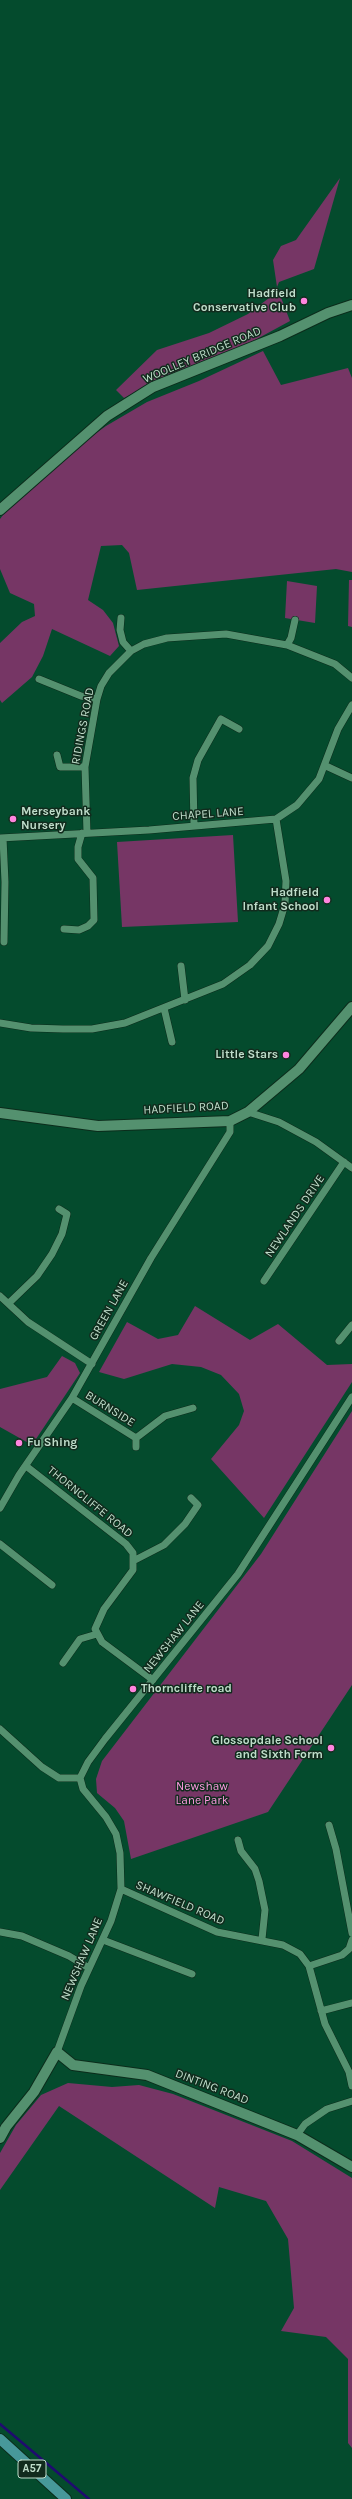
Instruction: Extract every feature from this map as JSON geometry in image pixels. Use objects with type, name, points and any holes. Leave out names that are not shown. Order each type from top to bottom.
[{"type":"main road","name":"A57","points":[[0,2439],[66,2499]]},
{"type":"street","name":"WOOLLEY BRIDGE ROAD","points":[[0,510],[107,416],[153,387],[280,336],[328,313],[352,305]]},
{"type":"street","points":[[121,618],[120,630],[123,642],[131,651]]},
{"type":"street","points":[[287,645],[295,620]]},
{"type":"street","name":"RIDINGS ROAD","points":[[64,930],[79,930],[88,926],[94,920],[93,878],[78,859],[78,847],[84,833],[85,766],[100,686],[109,673],[131,651],[144,644],[167,638],[226,634],[287,645],[334,664],[352,678]]},
{"type":"street","points":[[39,678],[81,696],[97,699]]},
{"type":"street","name":"CHAPEL LANE","points":[[2,838],[276,819],[297,805],[310,792],[326,766],[338,728],[352,705]]},
{"type":"street","points":[[194,825],[193,778],[198,760],[221,719],[239,729]]},
{"type":"street","points":[[57,756],[60,767],[85,766]]},
{"type":"street","points":[[326,766],[352,778]]},
{"type":"street","points":[[0,1024],[31,1028],[92,1029],[125,1023],[223,984],[250,965],[268,946],[279,924],[285,896],[286,881],[276,819]]},
{"type":"street","points":[[2,838],[5,882],[4,942]]},
{"type":"street","points":[[180,966],[185,1000]]},
{"type":"street","name":"HADFIELD ROAD","points":[[0,1113],[98,1126],[230,1121],[248,1112],[299,1069],[352,1007]]},
{"type":"street","points":[[164,1008],[172,1042]]},
{"type":"street","points":[[248,1112],[279,1122],[316,1142],[352,1168]]},
{"type":"street","name":"GREEN LANE","points":[[0,1508],[26,1466],[72,1398],[151,1258],[230,1132],[230,1121]]},
{"type":"street","name":"NEWLANDS DRIVE","points":[[264,1281],[344,1162]]},
{"type":"street","points":[[9,1303],[37,1276],[52,1254],[62,1234],[67,1214],[60,1209]]},
{"type":"street","points":[[0,1296],[28,1322],[92,1364]]},
{"type":"street","points":[[339,1341],[352,1325]]},
{"type":"street","name":"NEWSHAW LANE","points":[[57,2052],[89,1968],[103,1940],[121,1889],[120,1853],[116,1834],[106,1817],[83,1789],[80,1778],[88,1762],[238,1574],[352,1397]]},
{"type":"street","name":"BURNSIDE","points":[[72,1398],[136,1438]]},
{"type":"street","name":"BURNSIDE","points":[[136,1438],[165,1416],[194,1408]]},
{"type":"street","name":"BURNSIDE","points":[[136,1438],[136,1447]]},
{"type":"street","name":"THORNCLIFFE ROAD","points":[[26,1466],[126,1544],[135,1560]]},
{"type":"street","points":[[152,1680],[102,1642],[97,1634],[96,1622],[134,1570],[135,1560],[164,1545],[185,1524],[198,1505],[191,1498]]},
{"type":"street","points":[[0,1544],[52,1585]]},
{"type":"street","points":[[63,1663],[80,1639],[97,1634]]},
{"type":"street","points":[[0,1728],[42,1767],[59,1778],[80,1778]]},
{"type":"street","points":[[329,1825],[336,1849],[352,1933]]},
{"type":"street","points":[[238,1840],[241,1851],[255,1869],[259,1881],[265,1910],[262,1940]]},
{"type":"street","name":"SHAWFIELD ROAD","points":[[121,1889],[217,1932],[262,1940],[291,1949],[300,1954],[309,1966],[325,2024],[349,2072],[352,2086]]},
{"type":"street","points":[[0,1932],[22,1936],[69,1956],[89,1968]]},
{"type":"street","points":[[103,1940],[192,1974]]},
{"type":"street","points":[[309,1966],[342,1955],[349,1949],[352,1940]]},
{"type":"street","points":[[321,2011],[352,2003]]},
{"type":"street","points":[[0,2138],[34,2092],[57,2052]]},
{"type":"street","name":"DINTING ROAD","points":[[57,2052],[72,2065],[147,2075],[297,2134],[352,2167]]},
{"type":"street","points":[[297,2134],[305,2124],[327,2109],[352,2101]]},
{"type":"green space","points":[[340,178],[314,269],[279,282],[277,287],[273,260],[281,246],[296,240]]},
{"type":"green space","points":[[277,287],[290,321],[231,353],[152,384],[124,398],[116,390],[157,350],[209,333],[248,314],[269,298]]},
{"type":"green space","points":[[263,351],[281,385],[348,368],[352,378],[352,572],[336,569],[137,590],[129,553],[122,545],[101,546],[88,600],[103,610],[113,623],[119,646],[110,656],[52,629],[43,656],[32,677],[2,703],[0,700],[0,643],[22,622],[35,616],[34,604],[10,593],[0,569],[0,519],[29,481],[106,426],[147,402],[199,381]]},
{"type":"green space","points":[[349,580],[352,580],[352,627],[348,626]]},
{"type":"green space","points":[[287,581],[317,586],[315,623],[285,618]]},
{"type":"green space","points":[[233,835],[238,922],[122,927],[117,842]]},
{"type":"green space","points":[[195,1306],[250,1340],[278,1324],[327,1365],[352,1364],[352,1382],[264,1518],[211,1459],[239,1425],[244,1411],[239,1394],[221,1375],[201,1367],[172,1364],[124,1379],[99,1372],[127,1322],[158,1339],[178,1335]]},
{"type":"green space","points":[[62,1356],[75,1363],[80,1373],[32,1445],[0,1427],[0,1389],[47,1377]]},
{"type":"green space","name":"Newshaw Lane Park","points":[[352,1411],[352,1685],[268,1812],[131,1859],[124,1821],[115,1808],[97,1793],[96,1779],[102,1761],[261,1554]]},
{"type":"green space","points":[[68,2083],[112,2087],[139,2085],[173,2094],[292,2141],[352,2178],[352,2448],[348,2443],[348,2359],[326,2337],[281,2331],[294,2308],[288,2239],[266,2201],[219,2187],[215,2208],[59,2106],[0,2190],[0,2153],[16,2125],[41,2095]]},
{"type":"waterway","points":[[0,2424],[89,2499]]},
{"type":"place","name":"Hadfield Conservative Club","points":[[304,301]]},
{"type":"place","name":"Merseybank Nursery","points":[[13,819]]},
{"type":"place","name":"Hadfield Infant School","points":[[327,900]]},
{"type":"place","name":"Little Stars","points":[[286,1055]]},
{"type":"place","name":"Fu Shing","points":[[19,1443]]},
{"type":"place","name":"Thorncliffe road","points":[[133,1689]]},
{"type":"place","name":"Glossopdale School and Sixth Form","points":[[331,1748]]}]
